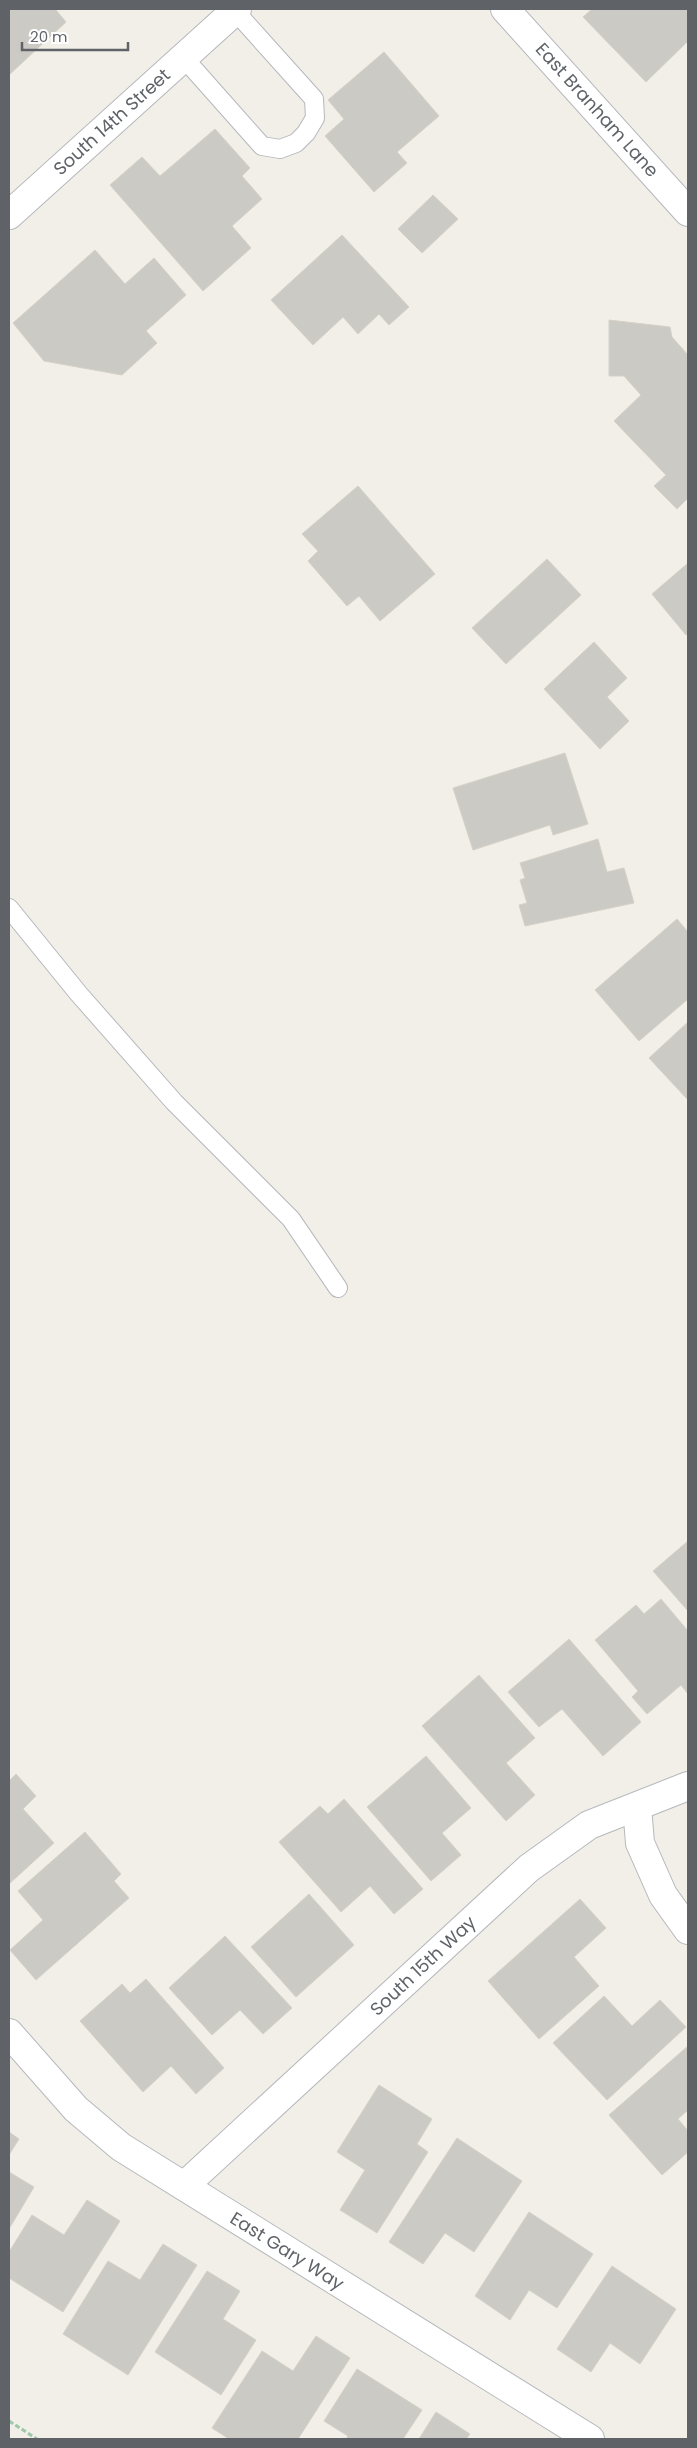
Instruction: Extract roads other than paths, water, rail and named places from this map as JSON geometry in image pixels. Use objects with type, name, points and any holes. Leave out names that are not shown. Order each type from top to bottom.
[{"type":"street","name":"East Branham Lane","points":[[505,9],[688,212]]},
{"type":"street","name":"South 14th Street","points":[[9,215],[236,10]]},
{"type":"street","name":"South 15th Way","points":[[184,2186],[528,1868],[589,1825],[688,1786]]},
{"type":"street","points":[[637,1807],[640,1843],[663,1895],[688,1930]]},
{"type":"street","name":"East Gary Way","points":[[9,2033],[76,2109],[121,2148],[590,2439]]},
{"type":"lane","points":[[183,57],[262,146],[280,150],[296,143],[306,133],[316,118],[314,99],[236,10]]},
{"type":"lane","points":[[9,908],[78,994],[174,1102],[291,1219],[338,1288]]}]
